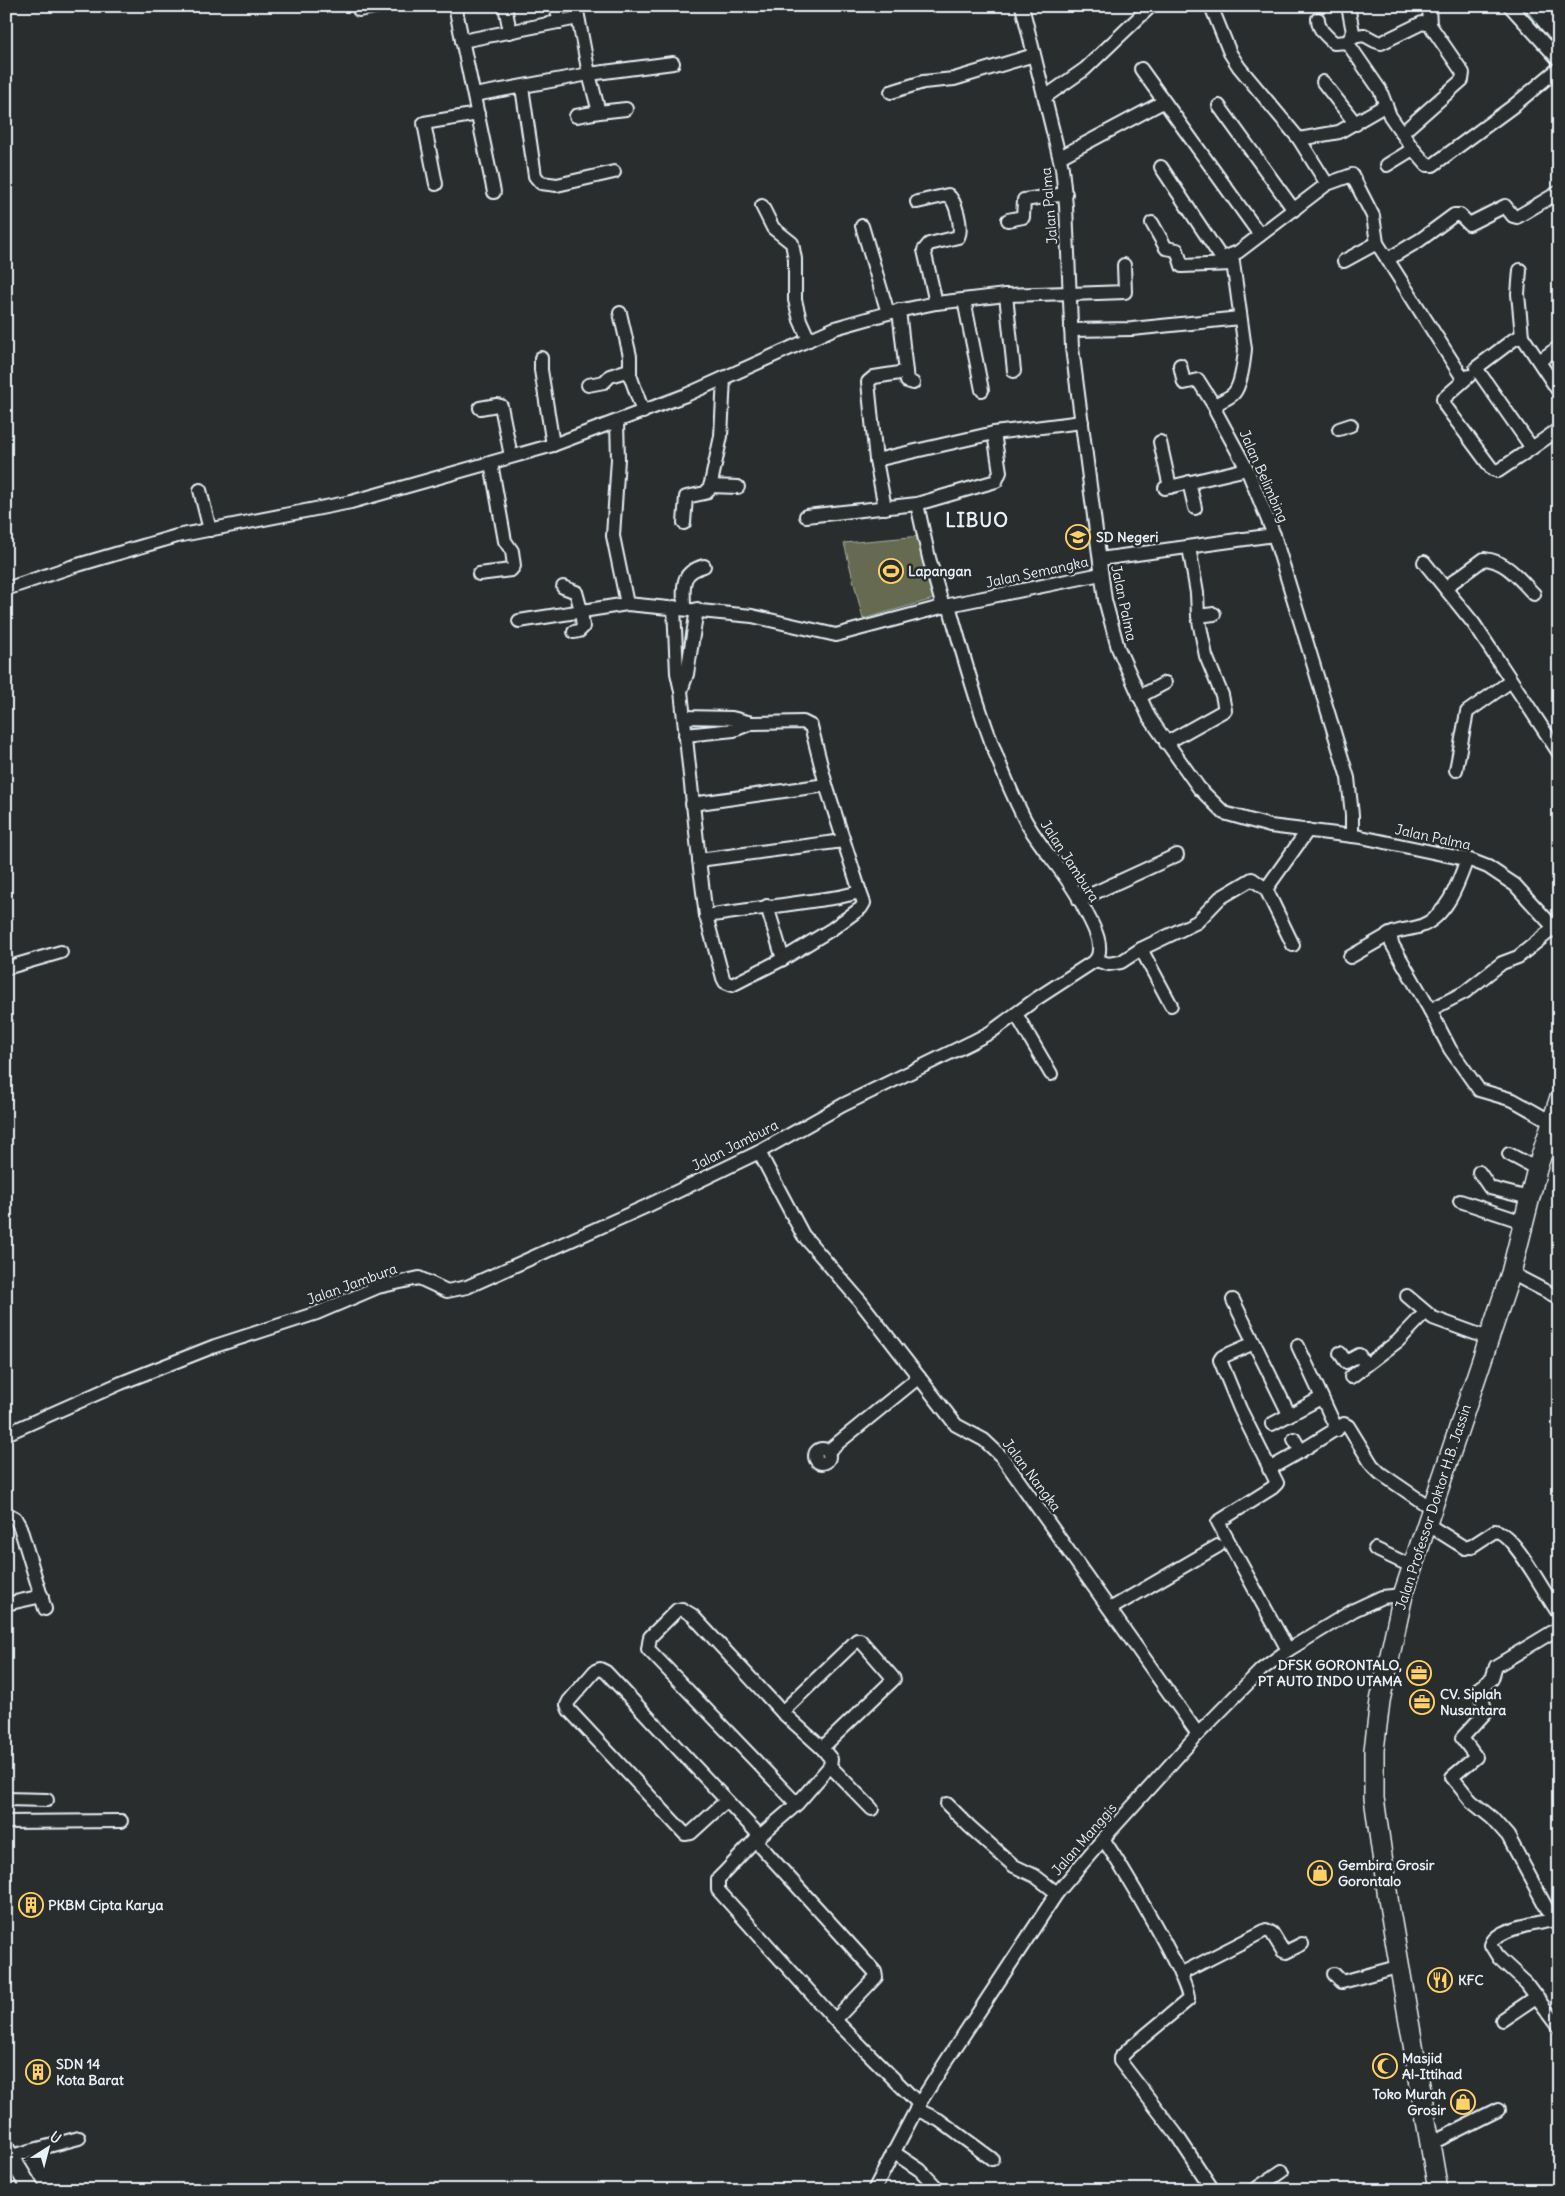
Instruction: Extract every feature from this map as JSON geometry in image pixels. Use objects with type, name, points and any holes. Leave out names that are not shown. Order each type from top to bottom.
[{"type":"highway","name":"Jalan Professor Doktor H.B. Jassin","points":[[1438,2190],[1389,1905],[1374,1798],[1374,1750],[1380,1702],[1411,1566],[1511,1273],[1537,1169],[1552,1150],[1552,1122],[1559,1100]]},
{"type":"main road","points":[[8,2153],[31,2190]]},
{"type":"street","points":[[359,10],[380,6]]},
{"type":"street","points":[[455,6],[494,192]]},
{"type":"street","points":[[505,6],[510,32]]},
{"type":"street","points":[[556,6],[560,22]]},
{"type":"street","name":"Jalan Palma","points":[[1022,6],[1060,157],[1066,194],[1071,330],[1105,600],[1118,648],[1139,697],[1166,743],[1199,788],[1224,813],[1270,826],[1352,836],[1467,859],[1488,866],[1514,884],[1556,930]]},
{"type":"street","points":[[1045,97],[1085,69],[1151,6]]},
{"type":"street","points":[[1211,6],[1230,53],[1239,67],[1299,139],[1328,184]]},
{"type":"street","points":[[1348,6],[1352,32],[1349,40]]},
{"type":"street","points":[[1402,133],[1464,78],[1463,73],[1430,25],[1429,6]]},
{"type":"street","points":[[1510,6],[1559,60]]},
{"type":"street","points":[[462,41],[560,22],[577,12],[589,74],[599,112]]},
{"type":"street","points":[[1318,18],[1318,24],[1322,32],[1334,44],[1364,35],[1381,43],[1422,23],[1430,25]]},
{"type":"street","points":[[1349,40],[1380,90],[1390,116],[1413,149],[1427,165],[1433,165],[1512,107],[1559,68]]},
{"type":"street","points":[[891,92],[923,82],[954,79],[1034,55]]},
{"type":"street","points":[[474,95],[589,74],[673,63]]},
{"type":"street","points":[[1140,69],[1260,236]]},
{"type":"street","points":[[1322,82],[1356,124]]},
{"type":"street","points":[[522,87],[535,176],[541,183],[557,185],[614,172]]},
{"type":"street","points":[[1060,157],[1163,102]]},
{"type":"street","points":[[1299,139],[1339,132],[1356,124],[1386,105]]},
{"type":"street","points":[[1219,106],[1294,210]]},
{"type":"street","points":[[576,116],[626,109]]},
{"type":"street","points":[[436,184],[424,124],[478,114]]},
{"type":"street","points":[[1388,165],[1413,149]]},
{"type":"street","points":[[1161,166],[1220,256],[1232,259]]},
{"type":"street","points":[[1152,223],[1166,248],[1177,250],[1182,266],[1232,259],[1328,184],[1352,175],[1373,216],[1378,243],[1464,380]]},
{"type":"street","points":[[1388,259],[1420,240],[1454,215],[1460,215],[1469,224],[1505,206],[1513,216],[1517,217],[1559,192]]},
{"type":"street","points":[[1008,220],[1023,216],[1024,200],[1066,194]]},
{"type":"street","points":[[917,202],[948,195],[954,205],[960,231],[958,237],[929,244],[924,250],[936,302]]},
{"type":"street","points":[[762,206],[774,228],[792,244],[795,260],[795,300],[800,320],[809,340]]},
{"type":"street","points":[[862,226],[894,311],[909,377],[874,377],[868,382],[876,460],[885,508]]},
{"type":"street","points":[[1344,261],[1378,243]]},
{"type":"street","points":[[1216,407],[1219,402],[1230,396],[1237,389],[1245,349],[1232,259]]},
{"type":"street","points":[[6,589],[157,541],[351,502],[553,445],[643,412],[835,328],[894,311],[936,302],[1006,295],[1125,292],[1124,266]]},
{"type":"street","points":[[1520,270],[1518,294],[1522,336],[1559,392]]},
{"type":"street","points":[[1006,295],[1014,371]]},
{"type":"street","points":[[964,300],[982,390]]},
{"type":"street","points":[[620,313],[630,356],[629,370],[643,412]]},
{"type":"street","points":[[1071,330],[1132,329],[1240,318]]},
{"type":"street","points":[[1522,336],[1513,340],[1476,368],[1443,399],[1446,407],[1492,469],[1498,471],[1559,429]]},
{"type":"street","points":[[1539,362],[1559,347]]},
{"type":"street","points":[[542,358],[541,370],[553,445]]},
{"type":"street","name":"Jalan Belimbing","points":[[1180,365],[1184,383],[1198,380],[1216,407],[1248,469],[1274,535],[1348,778],[1352,836]]},
{"type":"street","points":[[1476,368],[1532,448]]},
{"type":"street","points":[[588,386],[604,382],[610,376],[629,370]]},
{"type":"street","points":[[684,523],[686,497],[709,491],[721,436],[724,378]]},
{"type":"street","points":[[480,408],[501,406],[511,456]]},
{"type":"street","points":[[617,422],[618,459],[613,536],[627,604]]},
{"type":"street","points":[[876,460],[994,433],[1082,422]]},
{"type":"street","points":[[806,516],[917,504],[996,481],[1000,472],[994,433]]},
{"type":"street","points":[[1160,442],[1167,487],[1248,469]]},
{"type":"street","points":[[479,574],[511,570],[514,566],[512,551],[504,541],[491,463]]},
{"type":"street","points":[[1189,482],[1195,508]]},
{"type":"street","points":[[710,486],[738,487]]},
{"type":"street","points":[[200,490],[210,530]]},
{"type":"street","name":"Jalan Jambura","points":[[6,1434],[130,1380],[215,1346],[328,1308],[378,1288],[414,1278],[448,1291],[467,1287],[760,1152],[843,1105],[992,1032],[1096,960],[1099,952],[1097,936],[1079,900],[1034,835],[1017,803],[972,686],[929,558],[917,504]]},
{"type":"street","points":[[1100,559],[1274,535]]},
{"type":"street","points":[[1166,743],[1225,710],[1222,695],[1206,656],[1198,616],[1197,593],[1189,547]]},
{"type":"street","points":[[1446,588],[1484,560],[1490,560],[1508,568],[1534,594]]},
{"type":"street","points":[[1424,562],[1474,624],[1559,753]]},
{"type":"street","points":[[682,691],[687,674],[684,582],[690,571],[704,566]]},
{"type":"street","name":"Jalan Semangka","points":[[519,621],[627,604],[685,608],[752,616],[836,635],[946,606],[1101,574]]},
{"type":"street","points":[[562,587],[576,592],[581,610],[583,627],[579,631],[574,632]]},
{"type":"street","points":[[684,716],[732,718],[752,723],[803,722],[811,726],[826,785],[864,904],[832,929],[783,959],[736,984],[729,985],[722,978],[706,916],[698,860],[685,735],[682,691],[677,673],[685,608]]},
{"type":"street","points":[[1198,616],[1214,614]]},
{"type":"street","points":[[1456,770],[1467,712],[1511,681]]},
{"type":"street","points":[[1139,697],[1165,683]]},
{"type":"street","points":[[702,718],[704,733]]},
{"type":"street","points":[[685,735],[734,730],[752,723]]},
{"type":"street","points":[[692,804],[826,785]]},
{"type":"street","points":[[1266,889],[1308,830]]},
{"type":"street","points":[[698,860],[843,841]]},
{"type":"street","points":[[1079,900],[1177,855]]},
{"type":"street","points":[[1350,957],[1390,934],[1420,926],[1440,914],[1467,859]]},
{"type":"street","points":[[1096,960],[1108,964],[1116,963],[1197,922],[1220,898],[1247,881],[1254,879],[1266,889],[1293,945]]},
{"type":"street","points":[[706,916],[839,897],[860,892]]},
{"type":"street","points":[[767,906],[783,959]]},
{"type":"street","points":[[1430,1010],[1465,992],[1502,963],[1518,957],[1556,930]]},
{"type":"street","points":[[1390,934],[1392,944],[1400,960],[1450,1048],[1479,1090],[1513,1100],[1552,1122]]},
{"type":"street","points":[[1141,949],[1171,1005]]},
{"type":"street","points":[[6,968],[61,952]]},
{"type":"street","points":[[1016,1014],[1051,1074]]},
{"type":"street","name":"Jalan Nangka","points":[[760,1152],[803,1235],[829,1263],[956,1425],[984,1440],[1002,1457],[1198,1734]]},
{"type":"street","points":[[1509,1154],[1537,1169]]},
{"type":"street","points":[[1479,1172],[1490,1188],[1529,1198]]},
{"type":"street","points":[[1460,1201],[1523,1222]]},
{"type":"street","points":[[1511,1273],[1559,1298]]},
{"type":"street","points":[[1407,1296],[1433,1318],[1488,1338]]},
{"type":"street","points":[[1232,1300],[1289,1414]]},
{"type":"street","points":[[1351,1377],[1398,1341],[1425,1313]]},
{"type":"street","points":[[1254,1344],[1222,1357],[1220,1360],[1240,1409],[1277,1483],[1276,1486],[1218,1522],[1288,1650]]},
{"type":"street","points":[[1298,1346],[1337,1430]]},
{"type":"street","points":[[1340,1353],[1346,1362],[1359,1355],[1366,1365]]},
{"type":"street","points":[[828,1451],[919,1377]]},
{"type":"street","points":[[1272,1424],[1321,1398]]},
{"type":"street","points":[[1269,1469],[1337,1430],[1344,1424],[1348,1426],[1372,1465],[1460,1546],[1468,1548],[1495,1531],[1503,1534],[1522,1558],[1559,1614]]},
{"type":"street","points":[[1294,1439],[1300,1451]]},
{"type":"street","points":[[6,1513],[14,1518],[20,1527],[44,1603],[6,1604]]},
{"type":"street","points":[[1110,1609],[1218,1546]]},
{"type":"street","points":[[1375,1549],[1411,1566]]},
{"type":"street","name":"Jalan Manggis","points":[[874,2190],[917,2107],[1057,1893],[1103,1839],[1198,1734],[1261,1670],[1288,1650],[1371,1601],[1382,1597],[1403,1595]]},
{"type":"street","points":[[797,1804],[648,1649],[650,1637],[678,1610],[687,1611],[782,1712],[822,1748],[831,1759],[830,1766],[797,1804],[757,1838],[718,1880],[718,1890],[835,2020],[917,2107],[939,2120],[992,2159]]},
{"type":"street","points":[[1559,1628],[1496,1666],[1492,1679],[1479,1688],[1478,1690],[1486,1712],[1462,1738],[1476,1757],[1452,1777],[1470,1801],[1492,1818],[1508,1836],[1556,1920],[1536,1923],[1502,1934],[1495,1937],[1491,1945],[1495,1953],[1526,1983],[1559,2028]]},
{"type":"street","points":[[782,1712],[857,1640],[860,1640],[894,1679],[822,1748]]},
{"type":"street","points":[[726,1800],[691,1832],[685,1834],[569,1710],[567,1705],[569,1701],[595,1671],[600,1669],[606,1672],[726,1800],[875,1972],[876,1977],[835,2020]]},
{"type":"street","points":[[830,1766],[872,1809]]},
{"type":"street","points":[[6,1798],[47,1800]]},
{"type":"street","points":[[948,1804],[969,1826],[1014,1866],[1035,1876],[1057,1893]]},
{"type":"street","points":[[6,1822],[121,1821]]},
{"type":"street","points":[[1103,1839],[1127,1876],[1189,1994],[1188,2000],[1129,2049],[1120,2058],[1120,2061],[1176,2134],[1213,2190]]},
{"type":"street","points":[[1180,1974],[1266,1930],[1272,1933],[1283,1951],[1291,1950],[1302,1944]]},
{"type":"street","points":[[1334,1974],[1342,1982],[1401,1966]]},
{"type":"street","points":[[1502,2020],[1536,1997]]},
{"type":"street","points":[[1430,2144],[1498,2110]]},
{"type":"street","points":[[8,2153],[79,2138]]},
{"type":"street","points":[[893,2152],[920,2170],[939,2190]]},
{"type":"street","points":[[1254,2190],[1282,2171]]},
{"type":"green space","name":"Lapangan","points":[[921,536],[937,598],[863,619],[844,543]]},
{"type":"waterway","points":[[1522,6],[1550,42]]},
{"type":"place","name":"SD Negeri","points":[[1078,537]]},
{"type":"place","name":"Lapangan","points":[[891,571]]},
{"type":"place","name":"DFSK GORONTALO, PT AUTO INDO UTAMA","points":[[1419,1673]]},
{"type":"place","name":"CV. Siplah Nusantara","points":[[1422,1702]]},
{"type":"place","name":"Gembira Grosir Gorontalo","points":[[1320,1873]]},
{"type":"place","name":"PKBM Cipta Karya","points":[[31,1905]]},
{"type":"place","name":"KFC","points":[[1440,1980]]},
{"type":"place","name":"Masjid Al-Ittihad","points":[[1385,2066]]},
{"type":"place","name":"SDN 14 Kota Barat","points":[[38,2072]]},
{"type":"place","name":"Toko Murah Grosir","points":[[1463,2102]]},
{"type":"district","name":"LIBUO","points":[[977,520]]}]
